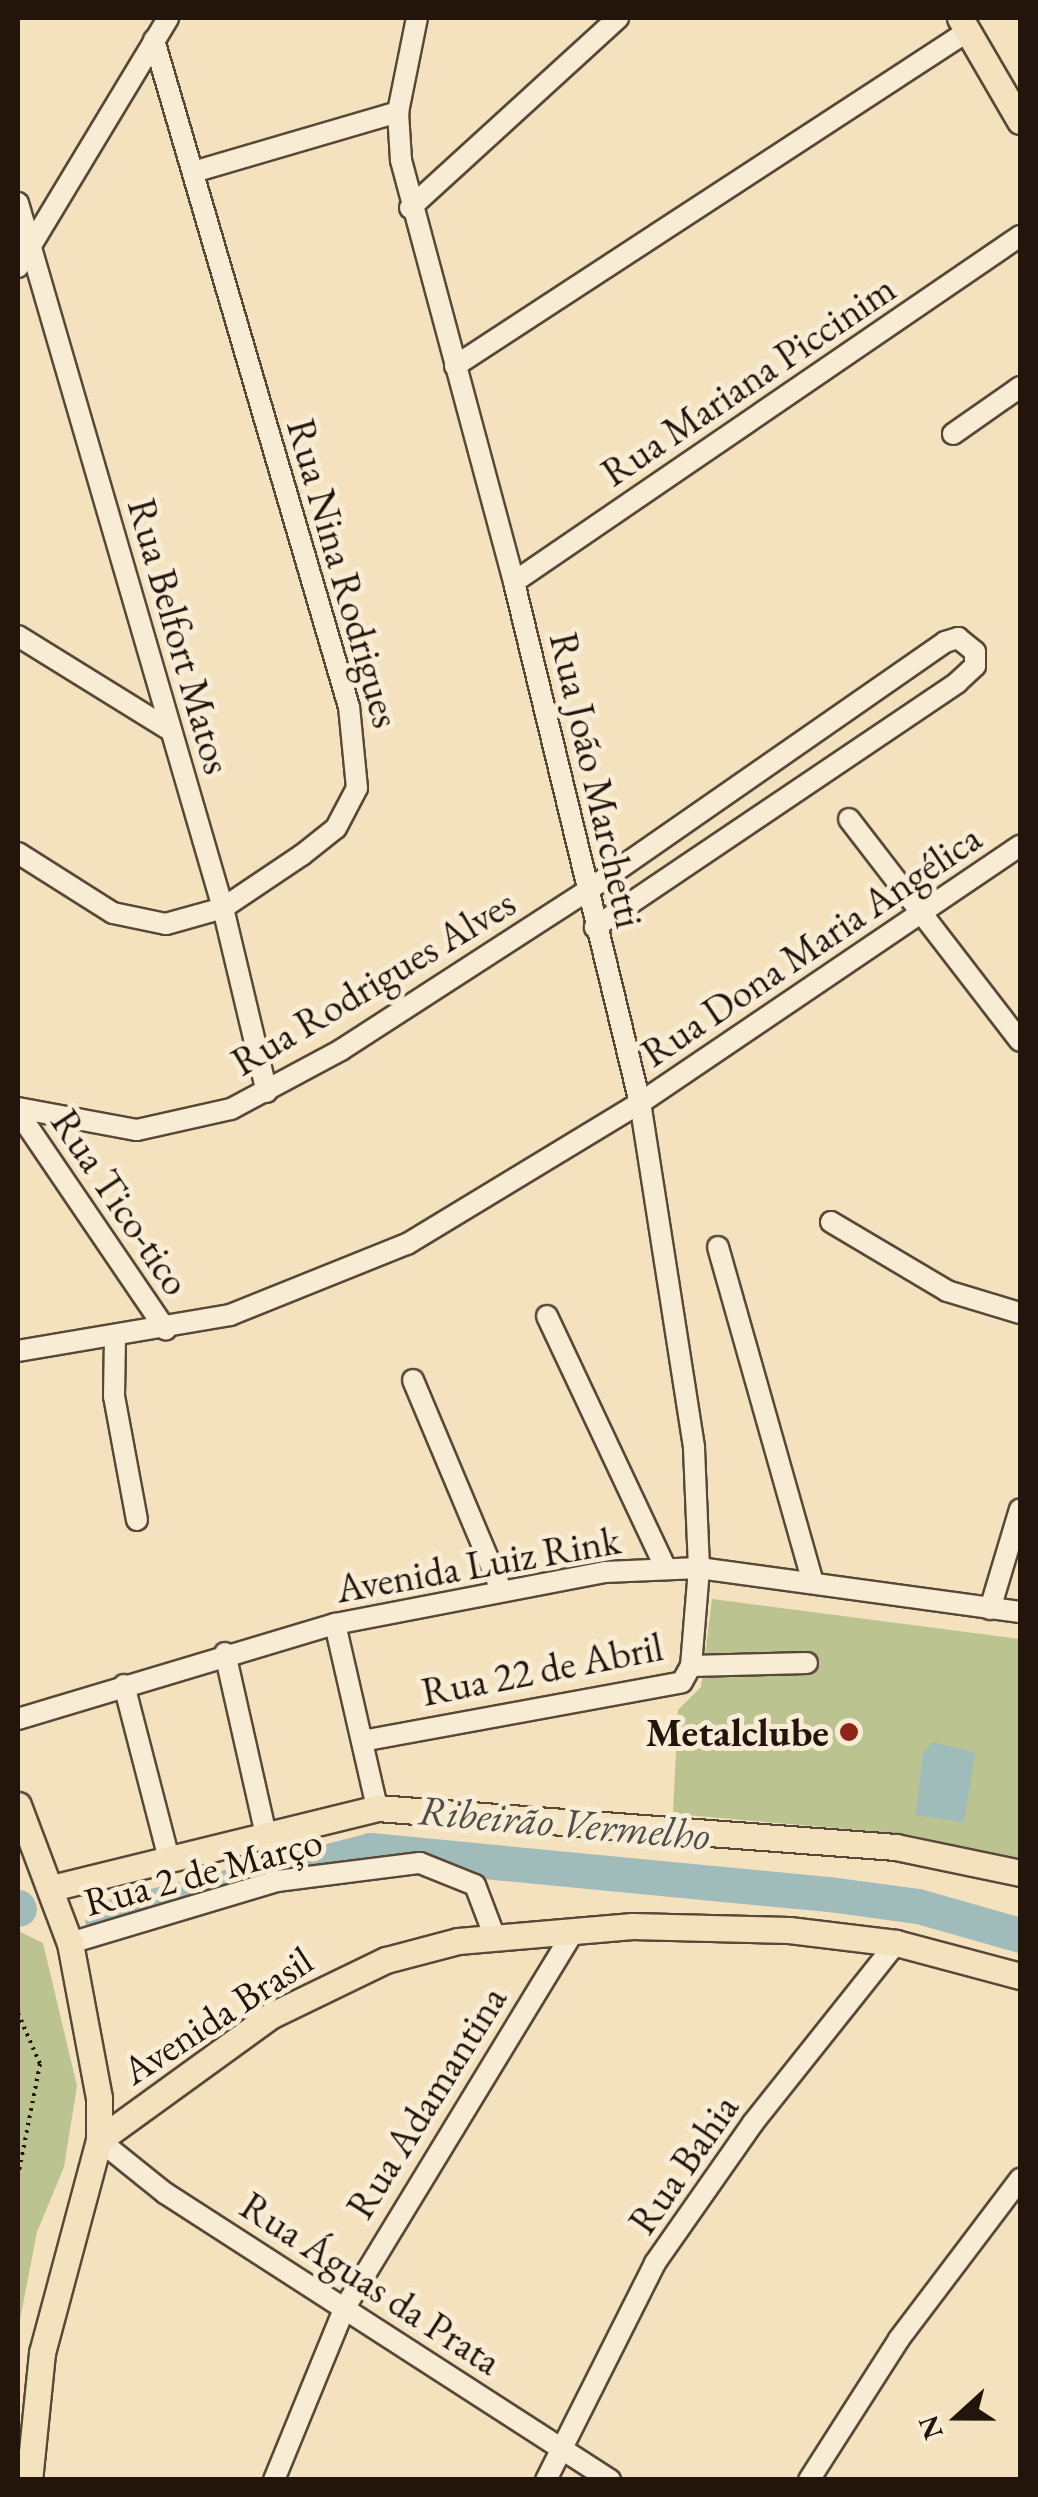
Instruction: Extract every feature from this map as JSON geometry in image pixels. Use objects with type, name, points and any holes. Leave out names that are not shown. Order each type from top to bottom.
[{"type":"main road","points":[[964,24],[1017,107]]},
{"type":"main road","points":[[18,1804],[70,1944],[92,2046],[99,2140],[42,2352],[28,2480]]},
{"type":"main road","points":[[52,1888],[265,1830],[377,1808],[896,1847],[1020,1873]]},
{"type":"main road","name":"Avenida Brasil","points":[[99,2140],[218,2050],[334,1982],[407,1954],[494,1935],[574,1930],[788,1930],[896,1943],[1020,1976]]},
{"type":"street","points":[[18,266],[168,18]]},
{"type":"street","name":"Rua João Marchetti","points":[[417,18],[398,112],[410,208],[514,582],[584,893],[640,1103],[694,1447],[698,1568]]},
{"type":"street","points":[[410,208],[618,18]]},
{"type":"street","points":[[455,366],[964,24]]},
{"type":"street","name":"Rua Nina Rodrigues","points":[[18,853],[140,923],[222,908],[336,828],[360,770],[349,708],[154,40]]},
{"type":"street","points":[[193,172],[398,112]]},
{"type":"street","name":"Rua Belfort Matos","points":[[18,203],[222,908],[267,1092]]},
{"type":"street","name":"Rua Mariana Piccinim","points":[[514,582],[1020,236]]},
{"type":"street","points":[[953,434],[1020,387]]},
{"type":"street","points":[[18,636],[171,731]]},
{"type":"street","name":"Rua Rodrigues Alves","points":[[18,1110],[110,1127],[172,1128],[267,1092],[584,893],[945,642],[958,638],[975,652],[975,666],[957,683],[595,927]]},
{"type":"street","points":[[849,818],[918,916],[1020,1041]]},
{"type":"street","name":"Rua Dona Maria Angélica","points":[[18,1352],[166,1330],[303,1290],[407,1244],[640,1103],[1020,846]]},
{"type":"street","name":"Rua Tico-tico","points":[[18,1110],[166,1330]]},
{"type":"street","points":[[831,1222],[948,1291],[1020,1314]]},
{"type":"street","points":[[718,1247],[813,1582]]},
{"type":"street","points":[[546,1316],[630,1480],[665,1567]]},
{"type":"street","points":[[115,1338],[114,1396],[137,1520]]},
{"type":"street","points":[[413,1380],[500,1587]]},
{"type":"street","points":[[990,1609],[1020,1510]]},
{"type":"street","name":"Avenida Luiz Rink","points":[[18,1719],[224,1654],[335,1624],[500,1587],[665,1567],[813,1582],[1020,1612]]},
{"type":"street","name":"Rua 22 de Abril","points":[[362,1741],[673,1686],[691,1666],[698,1568]]},
{"type":"street","points":[[335,1624],[377,1808]]},
{"type":"street","points":[[224,1654],[265,1830]]},
{"type":"street","points":[[691,1666],[807,1663]]},
{"type":"street","points":[[124,1685],[168,1856]]},
{"type":"street","name":"Rua 2 de Março","points":[[70,1944],[277,1881],[420,1863],[475,1885],[494,1935]]},
{"type":"street","name":"Rua Adamantina","points":[[274,2480],[344,2309],[574,1930]]},
{"type":"street","name":"Rua Bahia","points":[[546,2480],[564,2448],[594,2374],[683,2220],[896,1943]]},
{"type":"street","name":"Rua Águas da Prata","points":[[99,2140],[166,2193],[610,2480]]},
{"type":"street","points":[[810,2480],[899,2339],[1020,2180]]},
{"type":"path","points":[[18,2013],[40,2064],[18,2176]]},
{"type":"green space","name":"Metalclube","points":[[712,1599],[1020,1639],[1020,1860],[906,1834],[673,1814],[678,1710],[701,1687]]},
{"type":"green space","points":[[18,1931],[43,1943],[77,2086],[64,2167],[37,2232],[18,2330]]},
{"type":"water","points":[[933,1742],[975,1753],[964,1822],[916,1815],[923,1752]]},
{"type":"waterway","name":"Ribeirão Vermelho","points":[[102,1919],[370,1850],[829,1894],[918,1906],[1020,1935]]},
{"type":"place","name":"Metalclube","points":[[849,1732]]}]
